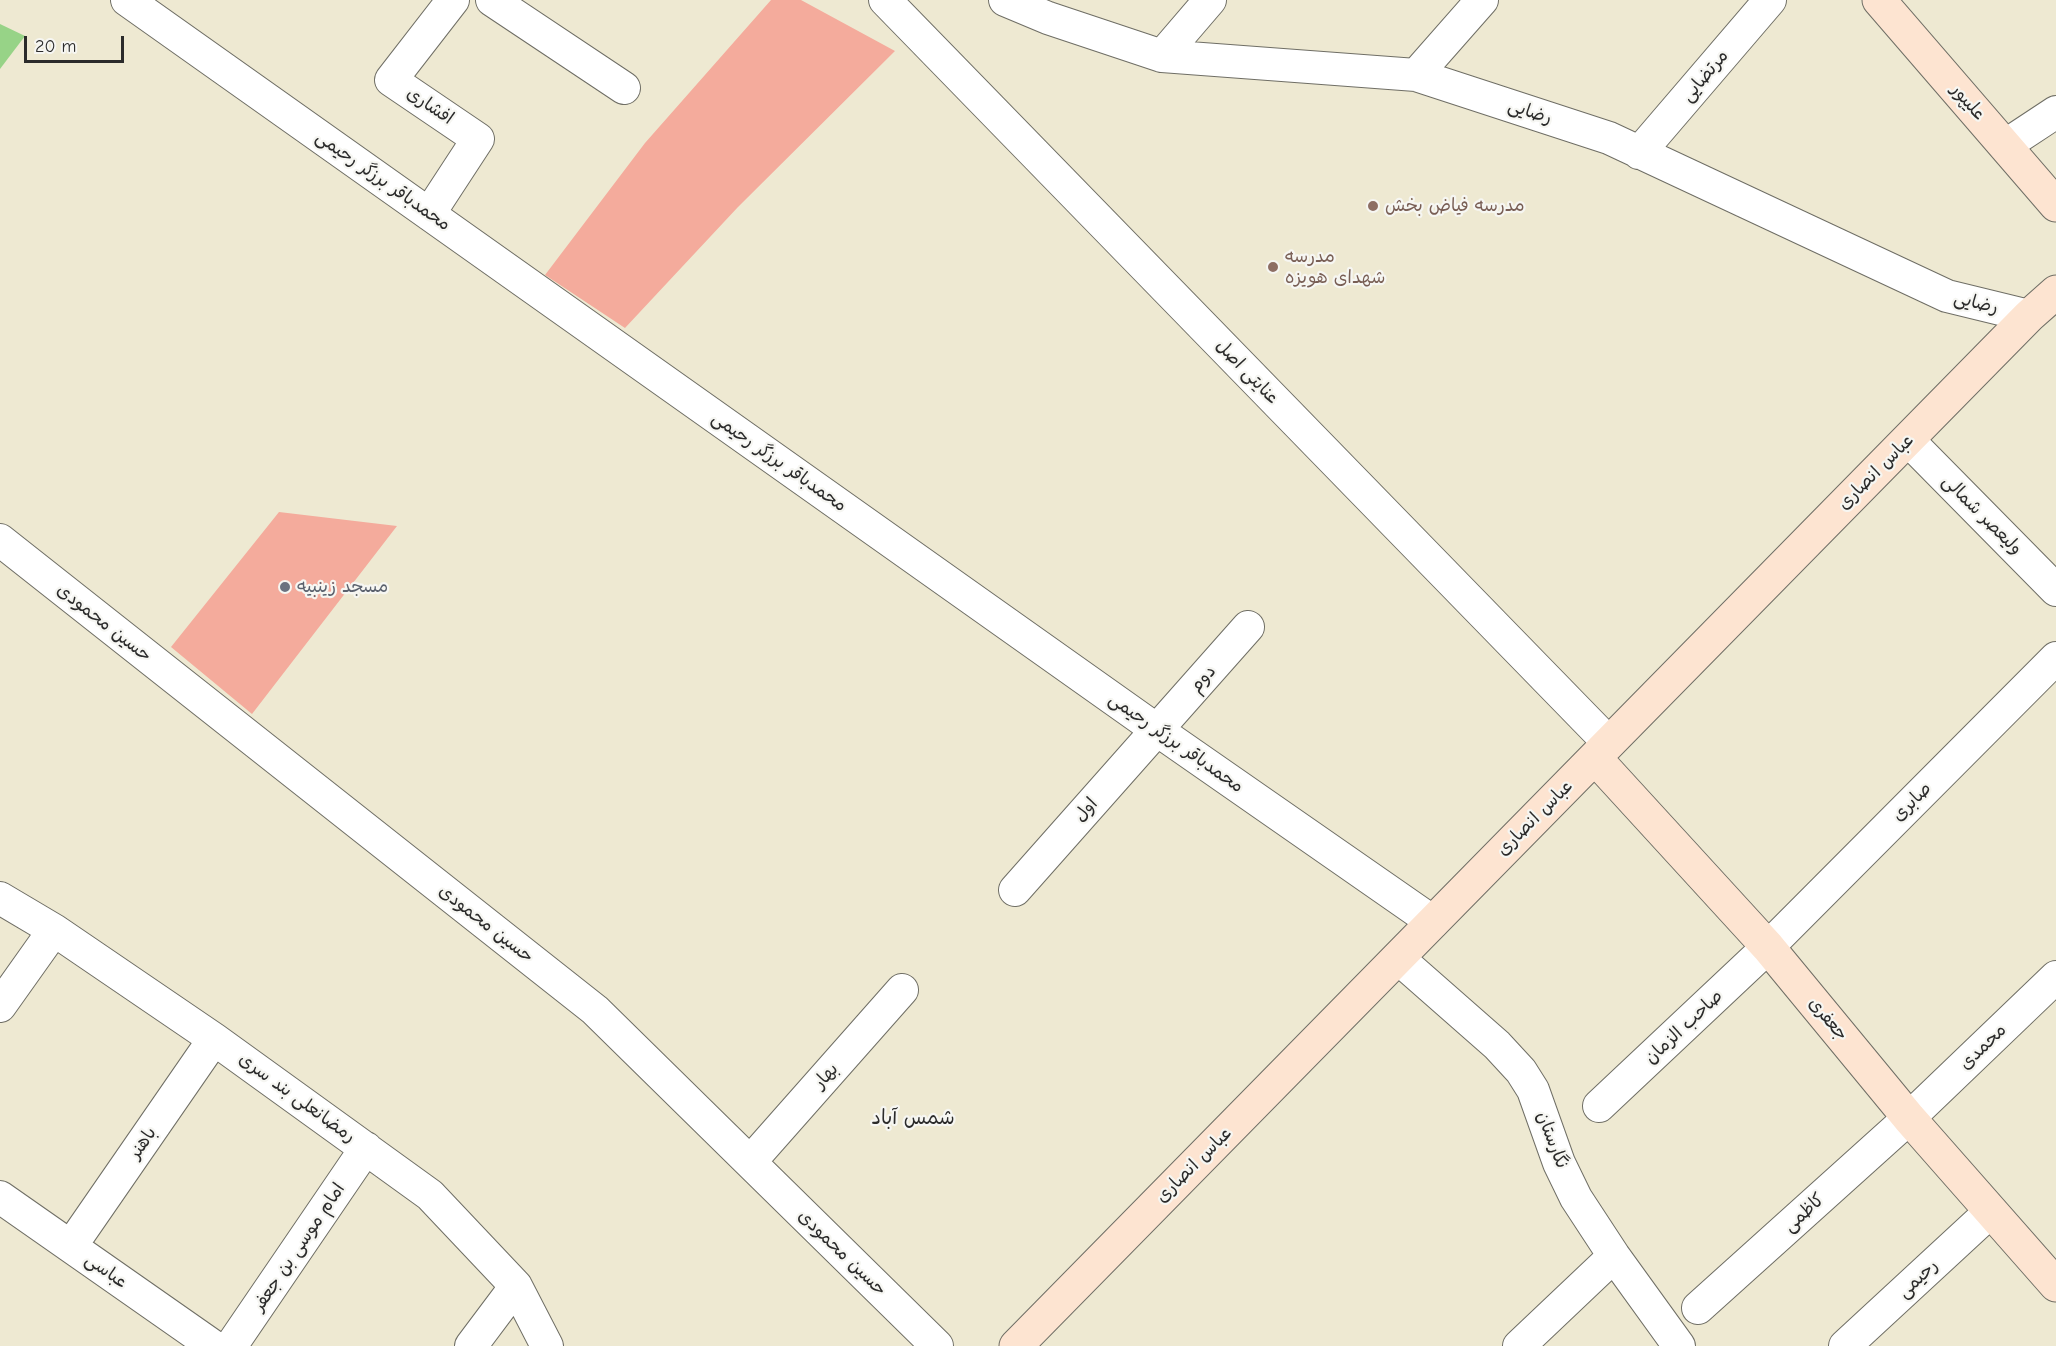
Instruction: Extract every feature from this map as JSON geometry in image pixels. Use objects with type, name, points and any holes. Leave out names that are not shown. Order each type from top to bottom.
[{"type":"street","name":"محمدباقر برزگر رحیمی","points":[[127,0],[1157,730],[1433,922]]},
{"type":"street","name":"افشاری","points":[[429,214],[478,139],[391,80],[453,0]]},
{"type":"street","points":[[492,0],[624,88]]},
{"type":"street","name":"عنایتی اصل","points":[[885,0],[1602,751]]},
{"type":"street","name":"رضایی","points":[[1005,0],[1048,18],[1162,56],[1416,75],[1609,138],[1947,296],[2029,316]]},
{"type":"street","points":[[1162,56],[1210,0]]},
{"type":"street","points":[[1416,75],[1482,0]]},
{"type":"street","name":"مرتضایی","points":[[1640,153],[1770,0]]},
{"type":"street","name":"علیپور","points":[[1879,0],[2056,205]]},
{"type":"street","points":[[2006,145],[2056,112]]},
{"type":"street","name":"عباس انصاری","points":[[1016,1346],[2029,316],[2056,292]]},
{"type":"street","name":"ولیعصر شمالی","points":[[1908,440],[2056,590]]},
{"type":"street","name":"حسین محمودی","points":[[0,540],[595,1010],[937,1346]]},
{"type":"street","name":"دوم","points":[[1157,730],[1248,627]]},
{"type":"street","name":"صابری","points":[[1768,947],[2056,658]]},
{"type":"street","name":"اول","points":[[1015,890],[1157,730]]},
{"type":"street","name":"جعفری","points":[[1602,751],[1990,1212],[2052,1273]]},
{"type":"street","name":"رمضانعلی بند سری","points":[[0,898],[54,930],[214,1039],[430,1195],[516,1286],[547,1346]]},
{"type":"street","points":[[0,1006],[54,930]]},
{"type":"street","name":"صاحب الزمان","points":[[1599,1107],[1768,947]]},
{"type":"street","name":"نگارستان","points":[[1398,958],[1497,1045],[1521,1071],[1533,1090],[1559,1163],[1576,1198],[1614,1256],[1679,1346]]},
{"type":"street","name":"محمدی","points":[[1910,1118],[2056,977]]},
{"type":"street","name":"بهار","points":[[750,1162],[903,990]]},
{"type":"street","name":"باهنر","points":[[71,1246],[214,1039]]},
{"type":"street","name":"کاظمی","points":[[1698,1308],[1910,1118]]},
{"type":"street","name":"امام موسی بن جعفر","points":[[231,1346],[366,1148]]},
{"type":"street","name":"عباسی","points":[[0,1197],[213,1346]]},
{"type":"street","name":"رحیمی","points":[[1845,1346],[1990,1212]]},
{"type":"street","points":[[1519,1346],[1614,1256]]},
{"type":"street","points":[[471,1346],[516,1286]]},
{"type":"green space","points":[[0,24],[25,36],[0,69]]},
{"type":"building","points":[[771,0],[801,0],[895,51],[738,207],[625,328],[545,275],[645,143]]},
{"type":"building","name":"مسجد زینبیه","points":[[279,512],[397,526],[252,714],[171,647]]},
{"type":"place","name":"مدرسه فیاض بخش","points":[[1373,206]]},
{"type":"place","name":"مدرسه شهدای هویزه","points":[[1273,267]]},
{"type":"place","name":"مسجد زینبیه","points":[[285,587]]},
{"type":"district","name":"شمس آباد","points":[[913,1118]]}]
